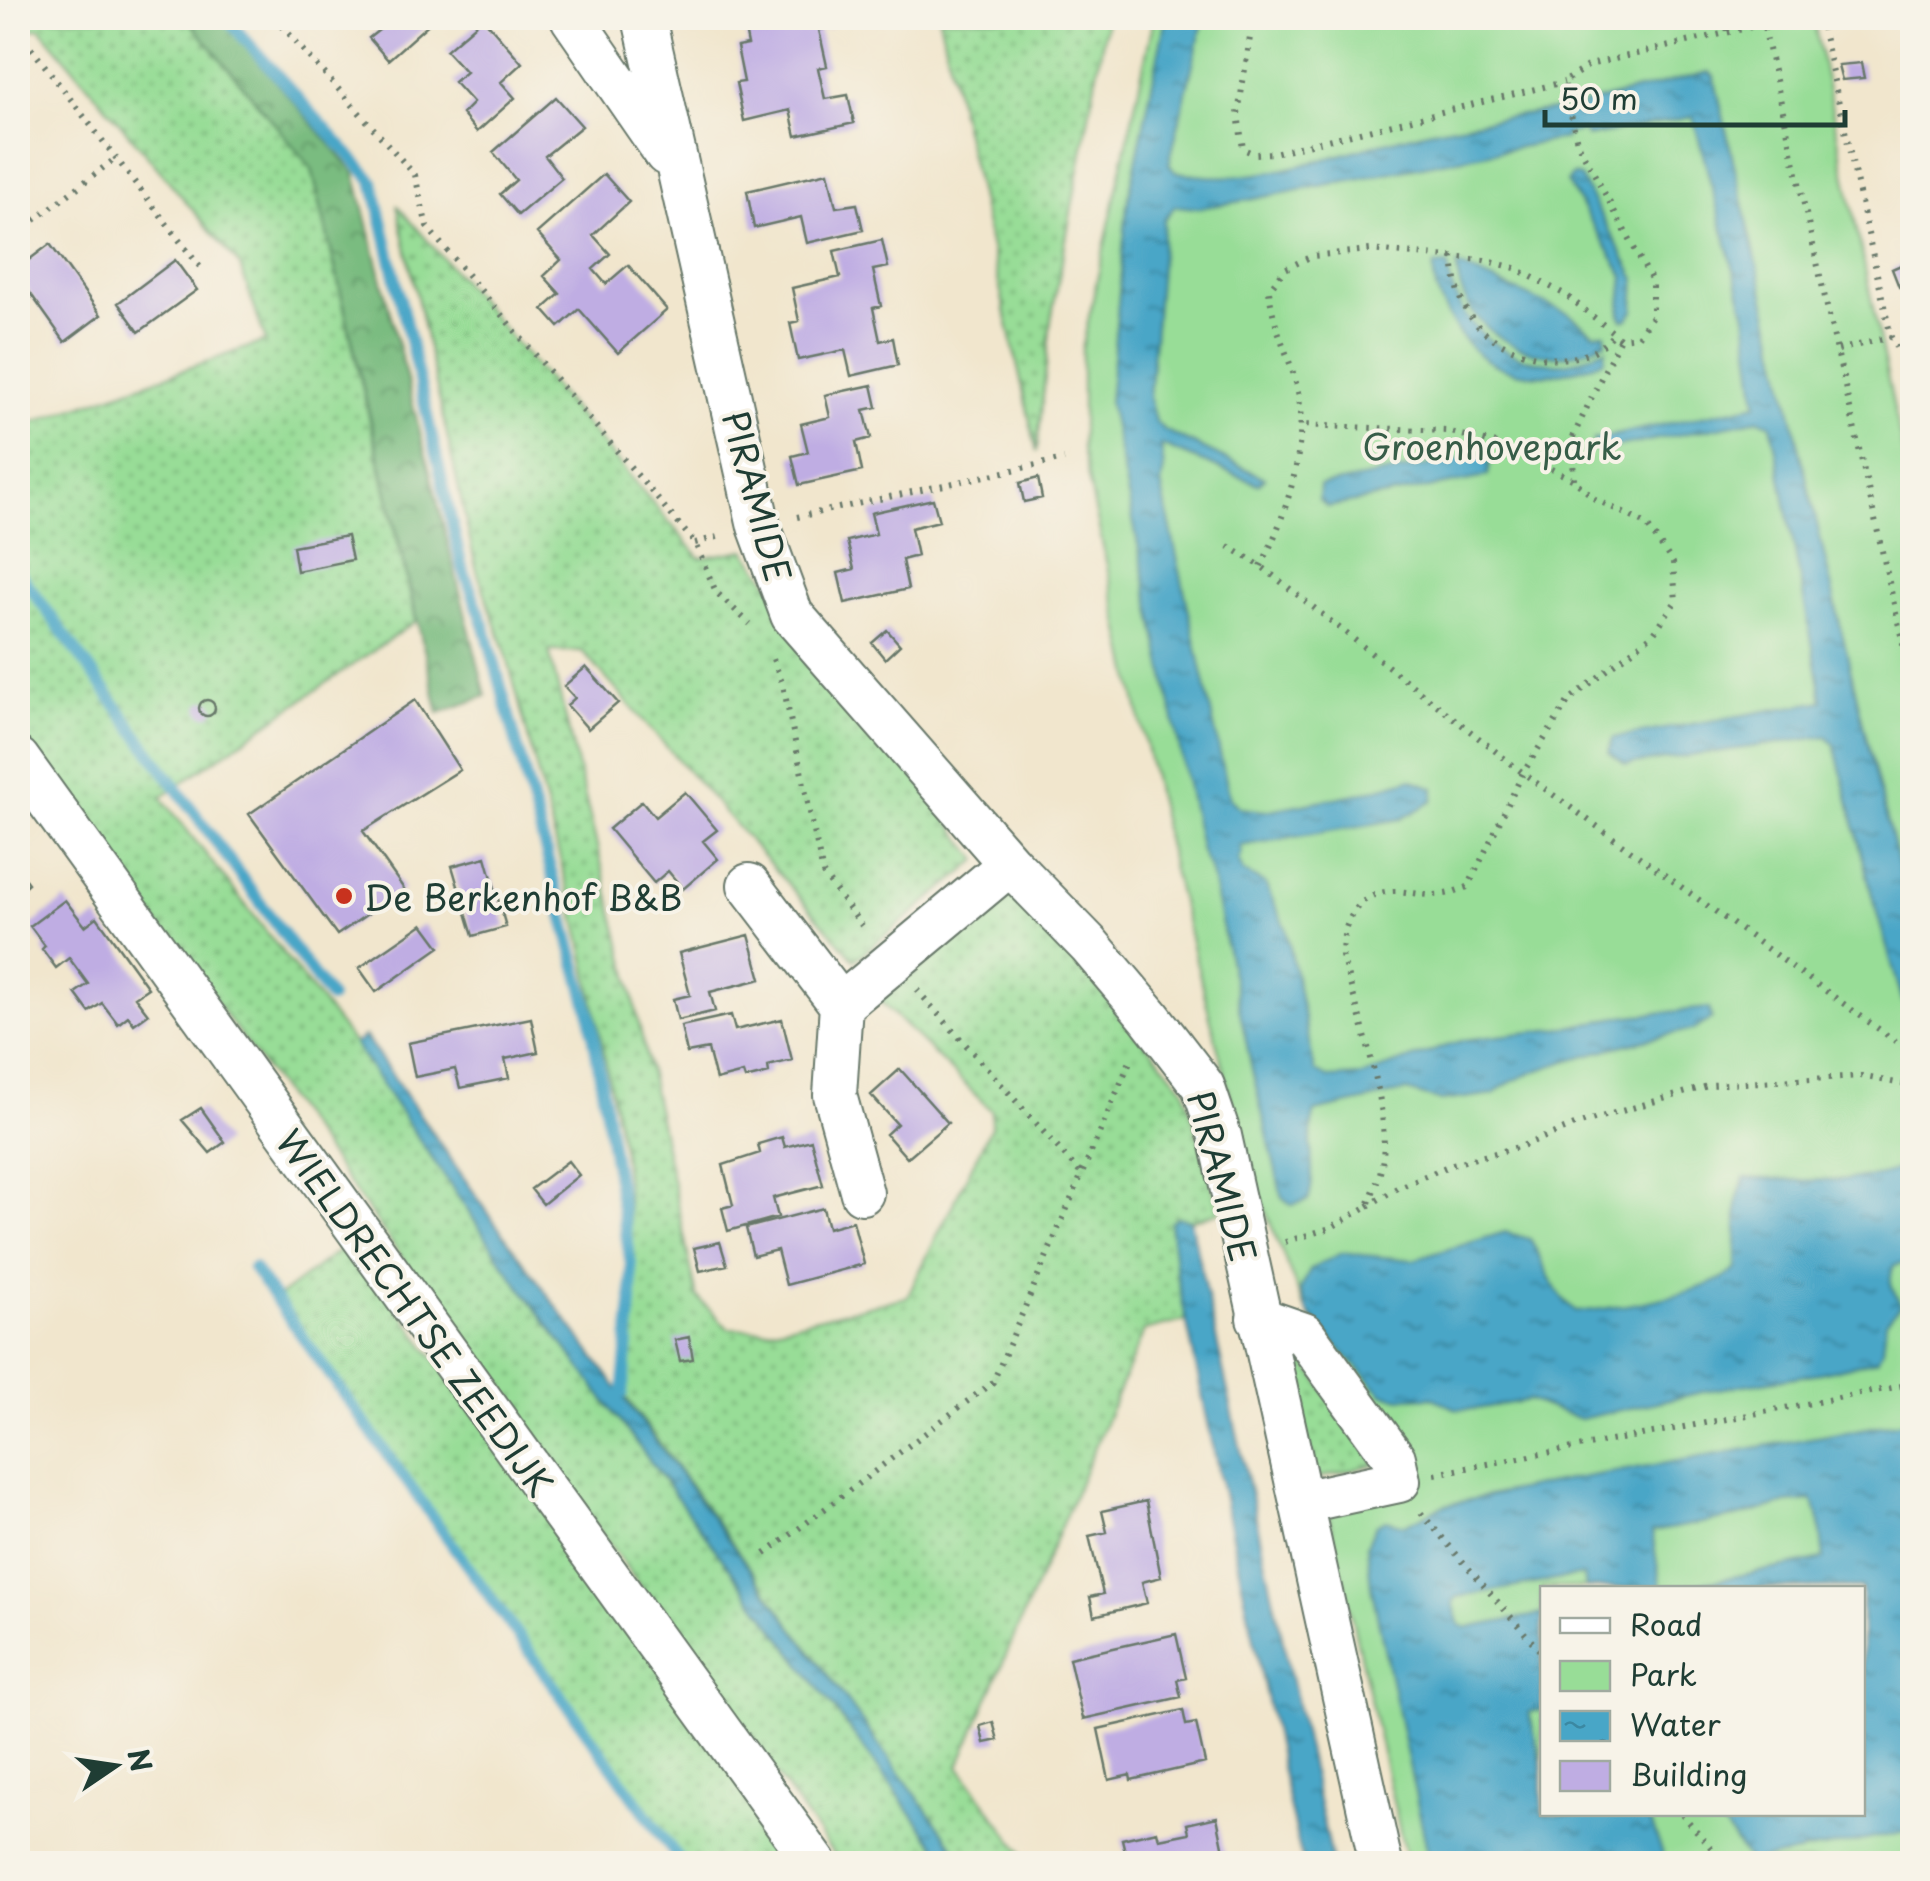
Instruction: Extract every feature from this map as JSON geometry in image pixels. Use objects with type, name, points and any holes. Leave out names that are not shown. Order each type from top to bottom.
[{"type":"street","name":"PIRAMIDE","points":[[572,18],[678,170]]},
{"type":"street","name":"PIRAMIDE","points":[[644,18],[760,526],[792,615],[1010,864],[1088,945],[1203,1086],[1220,1136],[1381,1864]]},
{"type":"street","name":"WIELDRECHTSE ZEEDIJK","points":[[22,780],[816,1864]]},
{"type":"street","points":[[842,1005],[1010,864]]},
{"type":"street","points":[[749,885],[842,1005],[836,1095],[862,1193]]},
{"type":"street","points":[[1258,1318],[1304,1334],[1394,1458],[1410,1497],[1301,1502]]},
{"type":"path","points":[[275,18],[415,175],[427,227],[695,543],[716,592],[753,626]]},
{"type":"path","points":[[1252,18],[1238,114],[1243,150],[1255,154],[1274,153],[1564,82],[1589,65],[1763,21],[1912,684]]},
{"type":"path","points":[[1725,18],[1728,32]]},
{"type":"path","points":[[1820,18],[1891,338],[1912,378]]},
{"type":"path","points":[[24,40],[200,267]]},
{"type":"path","points":[[1453,257],[1456,290],[1471,318],[1489,337],[1523,353],[1572,357],[1607,344],[1617,336],[1638,336],[1652,316],[1652,281],[1577,142],[1564,82]]},
{"type":"path","points":[[18,232],[116,158]]},
{"type":"path","points":[[1262,566],[1282,526],[1300,425],[1296,382],[1272,320],[1269,290],[1285,268],[1312,256],[1370,250],[1484,260],[1515,268],[1566,295],[1617,336]]},
{"type":"path","points":[[1574,480],[1572,439],[1617,336]]},
{"type":"path","points":[[1838,350],[1891,338]]},
{"type":"path","points":[[1300,425],[1447,431],[1504,446],[1574,480],[1594,499],[1646,524],[1673,563],[1676,601],[1653,634],[1569,700],[1523,774],[1468,886],[1447,894],[1394,891],[1370,896],[1357,906],[1348,921],[1342,936],[1342,956],[1371,1068],[1382,1129],[1382,1166],[1368,1206]]},
{"type":"path","points":[[760,526],[1064,459]]},
{"type":"path","points":[[1228,546],[1262,566],[1523,774],[1912,1053]]},
{"type":"path","points":[[1899,621],[1912,618]]},
{"type":"path","points":[[770,653],[783,685],[823,874],[892,962],[1082,1175]]},
{"type":"path","points":[[765,1554],[993,1382],[1149,1016]]},
{"type":"path","points":[[1272,1248],[1330,1228],[1397,1188],[1453,1164],[1711,1085],[1861,1076],[1912,1086]]},
{"type":"path","points":[[1540,1651],[1410,1497],[1912,1384]]},
{"type":"path","points":[[1684,1816],[1724,1864]]},
{"type":"green space","points":[[18,18],[187,18],[312,169],[416,621],[161,797],[354,1044],[513,1277],[949,1863],[840,1863],[18,733],[18,428],[266,341],[240,266],[40,28],[18,32]]},
{"type":"green space","points":[[187,18],[221,18],[355,173],[486,696],[439,713],[312,169]]},
{"type":"green space","points":[[939,18],[1107,18],[1051,320],[1037,452]]},
{"type":"green space","name":"Groenhovepark","points":[[1154,18],[1813,18],[1912,496],[1912,1863],[1407,1863],[1326,1503],[1408,1488],[1382,1433],[1303,1305],[1248,1167],[1173,870],[1082,450],[1082,349]]},
{"type":"green space","points":[[397,205],[700,558],[745,550],[978,860],[855,960],[582,651],[549,651],[628,972],[697,1297],[728,1328],[766,1330],[907,1297],[991,1127],[992,1111],[873,994],[996,885],[1028,905],[1184,1088],[1220,1212],[1190,1220],[1177,1217],[1176,1272],[1187,1320],[1144,1331],[959,1766],[1029,1863],[964,1863],[625,1396],[636,1300],[623,1152],[582,943],[506,653],[476,568]]},
{"type":"green space","points":[[350,1242],[800,1863],[682,1863],[278,1297]]},
{"type":"green space","points":[[1300,1355],[1376,1464],[1316,1479],[1291,1363]]},
{"type":"water","points":[[1166,18],[1204,18],[1169,164],[1174,171],[1206,176],[1272,172],[1438,129],[1560,109],[1562,113],[1709,72],[1714,77],[1908,904],[1912,925],[1912,1010],[1903,1002],[1835,745],[1827,736],[1626,765],[1609,752],[1613,738],[1823,701],[1771,424],[1759,419],[1596,451],[1593,440],[1757,404],[1746,315],[1693,117],[1586,137],[1584,131],[1566,134],[1566,138],[1243,201],[1198,208],[1175,206],[1164,220],[1149,398],[1155,421],[1164,430],[1265,478],[1258,484],[1161,445],[1161,484],[1230,799],[1240,808],[1265,811],[1357,794],[1411,779],[1434,788],[1433,801],[1401,819],[1240,846],[1238,860],[1243,872],[1265,884],[1286,928],[1315,1071],[1329,1078],[1362,1076],[1464,1040],[1565,1028],[1618,1017],[1709,1008],[1712,1019],[1693,1030],[1556,1064],[1507,1084],[1494,1094],[1442,1101],[1407,1091],[1315,1112],[1308,1200],[1292,1205],[1282,1197],[1211,873],[1201,852],[1109,403],[1127,206]]},
{"type":"water","points":[[1573,175],[1580,177],[1636,279],[1634,311],[1628,319],[1623,320],[1620,314],[1624,276],[1567,182]]},
{"type":"water","points":[[1448,265],[1459,305],[1485,337],[1501,348],[1520,357],[1562,363],[1606,349],[1604,360],[1537,375],[1497,366],[1463,339],[1449,317],[1435,287],[1434,273],[1434,266]]},
{"type":"water","points":[[1457,265],[1569,314],[1593,333],[1605,333],[1606,342],[1568,355],[1549,355],[1510,344],[1493,333],[1467,303]]},
{"type":"water","points":[[1480,455],[1490,463],[1488,475],[1481,478],[1328,507],[1319,500],[1320,486]]},
{"type":"water","points":[[365,1036],[496,1224],[966,1863],[949,1863],[513,1277],[354,1044]]},
{"type":"water","points":[[1912,1158],[1912,1261],[1894,1265],[1892,1271],[1891,1285],[1901,1304],[1886,1322],[1883,1349],[1877,1360],[1820,1373],[1712,1390],[1580,1419],[1529,1400],[1457,1409],[1431,1397],[1383,1394],[1307,1311],[1300,1290],[1311,1269],[1342,1253],[1413,1260],[1505,1232],[1530,1239],[1554,1287],[1577,1312],[1661,1299],[1704,1286],[1737,1269],[1737,1201],[1744,1178],[1860,1178],[1901,1168]]},
{"type":"water","points":[[1177,1217],[1190,1220],[1332,1863],[1303,1863],[1291,1814],[1176,1272],[1170,1222]]},
{"type":"water","points":[[1903,1422],[1912,1441],[1912,1831],[1750,1862],[1716,1816],[1865,1816],[1865,1586],[1687,1586],[1824,1559],[1819,1515],[1812,1501],[1652,1532],[1661,1586],[1586,1586],[1584,1576],[1579,1576],[1457,1597],[1453,1602],[1460,1625],[1467,1628],[1540,1614],[1540,1709],[1529,1712],[1540,1757],[1540,1816],[1653,1816],[1651,1823],[1663,1854],[1657,1864],[1430,1863],[1371,1586],[1367,1545],[1376,1525],[1386,1520],[1405,1525],[1445,1505]]},
{"type":"building","points":[[368,18],[432,21],[388,60],[369,38],[379,30]]},
{"type":"building","points":[[483,18],[522,63],[501,82],[515,98],[477,132],[462,114],[473,103],[454,82],[466,72],[446,50]]},
{"type":"building","points":[[831,18],[833,27],[819,30],[827,66],[818,68],[825,99],[848,95],[854,123],[796,136],[790,110],[744,121],[736,83],[744,82],[737,47],[748,45],[743,20]]},
{"type":"building","points":[[1861,63],[1864,78],[1842,80],[1838,65]]},
{"type":"building","points":[[556,97],[582,126],[545,156],[562,178],[518,215],[500,194],[516,180],[493,152]]},
{"type":"building","points":[[828,172],[836,207],[857,204],[863,230],[807,243],[801,217],[754,228],[747,191]]},
{"type":"building","points":[[604,174],[629,202],[593,235],[610,254],[593,269],[606,284],[628,265],[667,310],[618,353],[579,309],[559,327],[543,309],[560,294],[544,276],[561,260],[537,233]]},
{"type":"building","points":[[882,240],[888,267],[873,270],[881,306],[873,308],[880,341],[893,338],[898,365],[851,376],[845,350],[798,360],[790,323],[799,321],[792,288],[840,277],[834,251]]},
{"type":"building","points":[[50,244],[101,315],[65,342],[18,276],[18,268]]},
{"type":"building","points":[[175,260],[197,290],[139,332],[118,303]]},
{"type":"building","points":[[1912,260],[1912,282],[1899,287],[1892,269]]},
{"type":"building","points":[[872,385],[877,407],[864,410],[871,438],[856,442],[862,471],[799,485],[792,456],[808,452],[801,424],[830,417],[825,395]]},
{"type":"building","points":[[1038,478],[1042,498],[1024,502],[1020,483]]},
{"type":"building","points":[[933,499],[939,521],[911,528],[917,556],[902,560],[908,589],[845,603],[838,573],[854,569],[847,541],[876,534],[871,513]]},
{"type":"building","points":[[347,536],[352,560],[297,571],[293,546]]},
{"type":"building","points":[[887,630],[900,645],[885,659],[872,643]]},
{"type":"building","points":[[586,667],[618,703],[588,729],[567,705],[575,698],[564,686]]},
{"type":"building","points":[[207,700],[215,708],[207,716],[199,708]]},
{"type":"building","points":[[415,700],[460,770],[363,831],[404,889],[337,935],[249,814]]},
{"type":"building","points":[[685,792],[717,830],[703,841],[718,859],[683,889],[668,871],[654,883],[609,829],[642,801],[655,817]]},
{"type":"building","points":[[486,857],[506,927],[473,936],[452,866]]},
{"type":"building","points":[[18,870],[28,883],[18,892]]},
{"type":"building","points":[[65,900],[85,926],[97,917],[148,988],[135,997],[148,1014],[134,1024],[128,1016],[118,1024],[102,1003],[89,1012],[75,993],[88,984],[69,958],[56,968],[42,949],[45,946],[30,926]]},
{"type":"building","points":[[423,924],[440,947],[376,992],[359,968]]},
{"type":"building","points":[[749,935],[761,979],[710,992],[715,1011],[678,1020],[673,999],[690,995],[679,953]]},
{"type":"building","points":[[731,1015],[735,1030],[782,1019],[792,1060],[768,1066],[769,1073],[745,1079],[743,1073],[716,1080],[708,1049],[687,1053],[681,1026]]},
{"type":"building","points":[[531,1018],[538,1052],[505,1059],[509,1078],[460,1088],[455,1069],[415,1077],[408,1043]]},
{"type":"building","points":[[900,1069],[948,1123],[907,1158],[886,1134],[897,1124],[871,1095]]},
{"type":"building","points":[[201,1108],[225,1142],[210,1153],[182,1120]]},
{"type":"building","points":[[782,1137],[785,1147],[811,1140],[823,1185],[773,1198],[778,1217],[728,1231],[722,1208],[733,1205],[723,1165],[760,1153],[758,1144]]},
{"type":"building","points":[[568,1161],[579,1175],[543,1204],[531,1189]]},
{"type":"building","points":[[823,1208],[828,1228],[853,1221],[864,1264],[786,1285],[777,1250],[753,1256],[746,1228]]},
{"type":"building","points":[[720,1242],[727,1265],[700,1271],[694,1248]]},
{"type":"building","points":[[689,1337],[693,1359],[680,1361],[675,1340]]},
{"type":"building","points":[[1146,1501],[1161,1577],[1142,1582],[1147,1603],[1094,1616],[1090,1597],[1103,1594],[1089,1536],[1107,1532],[1102,1511]]},
{"type":"building","points":[[1176,1634],[1186,1678],[1177,1680],[1181,1697],[1083,1719],[1069,1658]]},
{"type":"building","points":[[1183,1710],[1186,1725],[1196,1723],[1205,1763],[1131,1780],[1130,1775],[1109,1780],[1098,1729]]},
{"type":"building","points":[[993,1722],[998,1740],[984,1743],[980,1726]]},
{"type":"building","points":[[1217,1817],[1226,1861],[1128,1864],[1122,1839],[1157,1831],[1159,1839],[1189,1833],[1187,1824]]},
{"type":"waterway","points":[[226,18],[373,181],[462,566],[485,627],[590,1015],[631,1265],[632,1302],[623,1393]]},
{"type":"waterway","points":[[18,571],[330,998]]},
{"type":"waterway","points":[[253,1268],[682,1864]]},
{"type":"place","name":"De Berkenhof B&B","points":[[344,896]]}]
